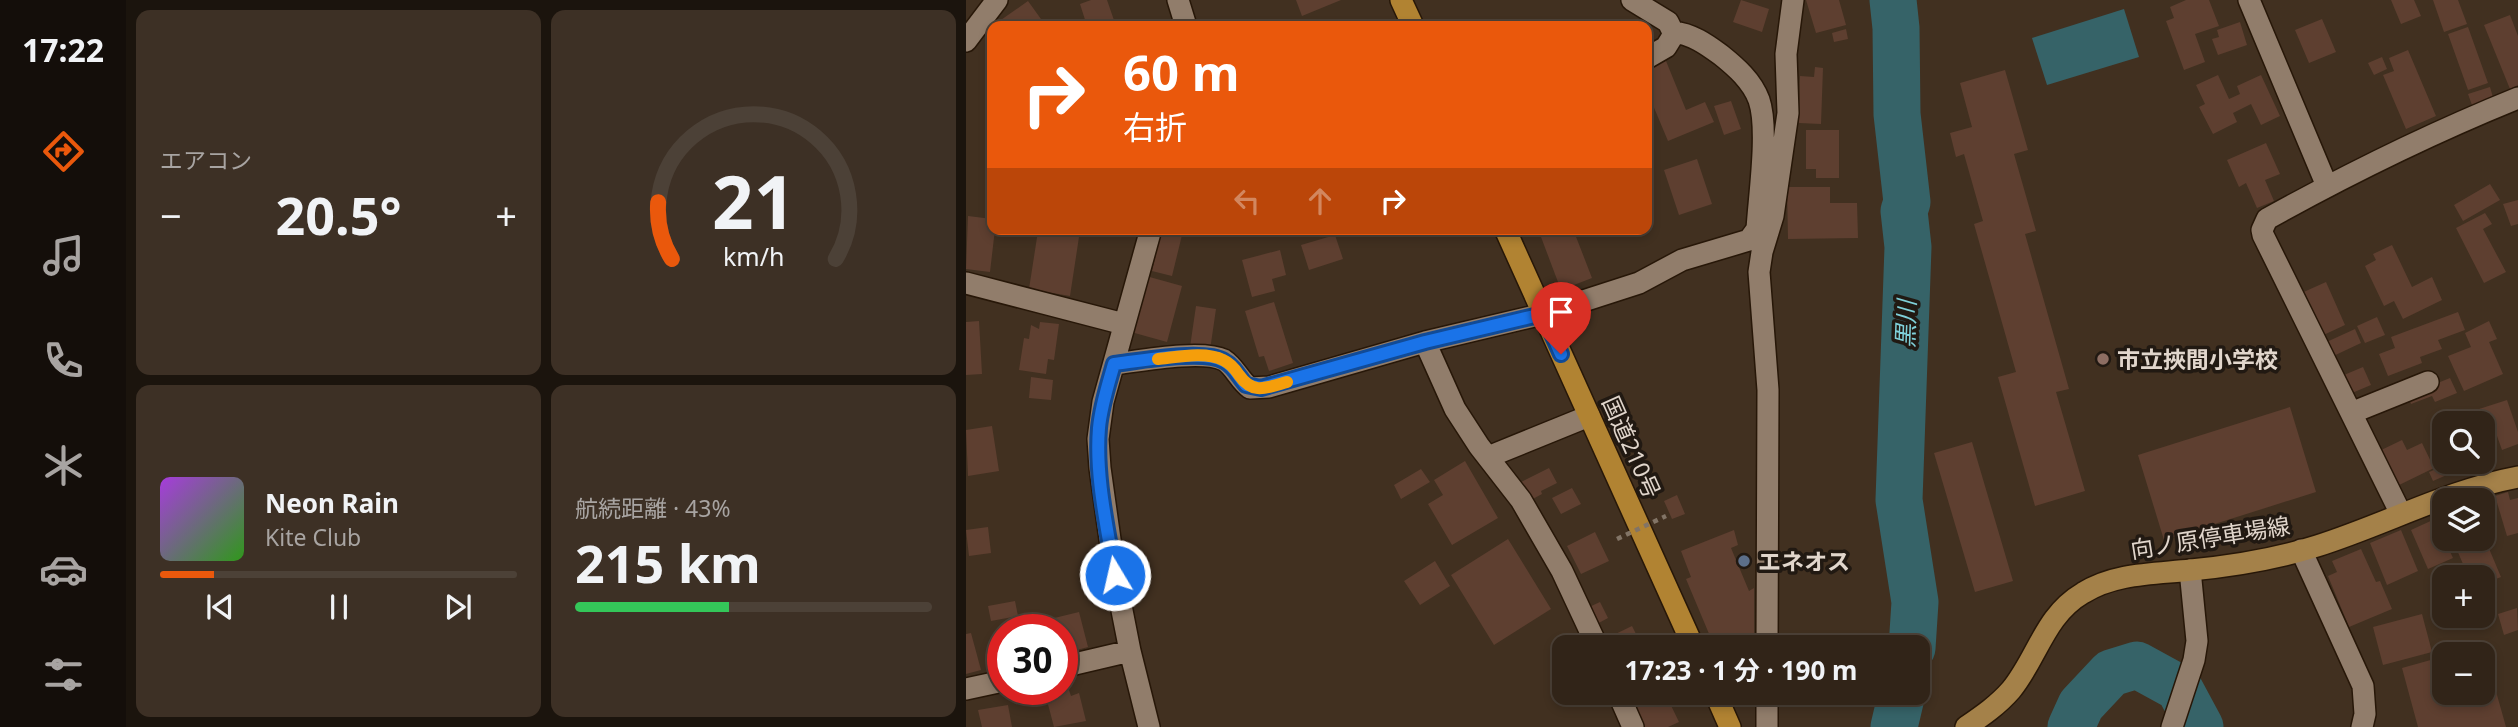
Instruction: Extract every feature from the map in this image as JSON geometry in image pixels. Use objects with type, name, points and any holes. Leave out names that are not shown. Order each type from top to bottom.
[{"type":"highway","points":[[1401,0],[1411,21]]},
{"type":"highway","name":"国道210号","points":[[1508,235],[1688,635]]},
{"type":"highway","points":[[1720,705],[1730,727]]},
{"type":"main road","name":"向ノ原停車場線","points":[[1966,727],[1994,707],[2010,690],[2054,617],[2085,591],[2129,576],[2255,561],[2301,550],[2472,488],[2518,477]]},
{"type":"street","points":[[966,41],[997,0]]},
{"type":"street","points":[[1178,0],[1184,21]]},
{"type":"street","points":[[1632,0],[1668,22],[1673,32],[1672,41],[1667,47],[1652,55]]},
{"type":"street","points":[[1114,364],[1181,356],[1213,357],[1229,364],[1246,385],[1261,388],[1425,342],[1543,314],[1639,283],[1688,258],[1758,241],[1773,216],[1788,113],[1786,54],[1794,0]]},
{"type":"street","points":[[2249,0],[2327,186]]},
{"type":"street","points":[[1673,32],[1685,33],[1729,61],[1747,79],[1759,99],[1763,122],[1757,229],[1768,390],[1767,635]]},
{"type":"street","points":[[2401,514],[2262,230],[2267,219],[2327,186],[2419,140],[2518,98]]},
{"type":"street","points":[[1149,727],[1130,651],[1108,532],[1099,452],[1100,416],[1150,235]]},
{"type":"street","points":[[966,283],[1124,324]]},
{"type":"street","points":[[1425,342],[1455,410],[1510,483],[1537,527],[1572,590],[1592,635]]},
{"type":"street","points":[[2351,413],[2428,382]]},
{"type":"street","points":[[1488,457],[1589,416]]},
{"type":"street","points":[[2301,550],[2363,686],[2365,714],[2362,727]]},
{"type":"street","points":[[2172,727],[2194,660],[2197,641],[2190,570]]},
{"type":"street","points":[[1078,663],[1130,651]]},
{"type":"street","points":[[966,689],[987,684]]},
{"type":"street","points":[[1623,705],[1633,727]]},
{"type":"street","points":[[1767,705],[1767,727]]},
{"type":"path","points":[[1616,539],[1666,516]]},
{"type":"water","points":[[2124,9],[2139,57],[2047,85],[2032,38]]},
{"type":"building","points":[[1091,0],[1107,0],[1114,21],[1085,21],[1080,4]]},
{"type":"building","points":[[1296,0],[1341,0],[1302,16]]},
{"type":"building","points":[[1741,0],[1769,9],[1762,32],[1733,22]]},
{"type":"building","points":[[1806,0],[1839,0],[1846,25],[1816,33]]},
{"type":"building","points":[[2186,0],[2209,0],[2219,26],[2195,34],[2205,62],[2184,70],[2166,21],[2174,18],[2170,7]]},
{"type":"building","points":[[2391,0],[2414,0],[2421,16],[2401,24]]},
{"type":"building","points":[[2433,0],[2458,0],[2467,24],[2444,32]]},
{"type":"building","points":[[1028,1],[1042,21],[999,21]]},
{"type":"building","points":[[2510,15],[2518,36],[2518,85],[2510,89],[2484,25]]},
{"type":"building","points":[[2322,19],[2336,52],[2309,63],[2295,30]]},
{"type":"building","points":[[2240,22],[2247,45],[2218,55],[2212,39],[2219,37],[2217,30]]},
{"type":"building","points":[[2468,27],[2488,83],[2468,90],[2448,34]]},
{"type":"building","points":[[1846,29],[1848,39],[1834,42],[1832,33]]},
{"type":"building","points":[[2408,50],[2436,116],[2406,129],[2383,75],[2394,71],[2389,58]]},
{"type":"building","points":[[2382,57],[2387,69],[2374,75],[2368,63]]},
{"type":"building","points":[[1666,61],[1686,110],[1705,102],[1714,122],[1668,141],[1652,103],[1652,67]]},
{"type":"building","points":[[1815,67],[1823,68],[1821,124],[1799,123],[1800,76],[1814,77]]},
{"type":"building","points":[[2005,70],[2028,150],[2014,154],[2036,231],[2025,234],[2069,389],[2056,392],[2085,491],[2035,506],[1998,377],[2016,372],[1974,224],[1983,221],[1964,154],[1956,157],[1950,133],[1972,127],[1960,83]]},
{"type":"building","points":[[2218,75],[2229,99],[2240,94],[2237,86],[2261,75],[2280,116],[2261,125],[2251,104],[2233,113],[2237,122],[2213,134],[2199,107],[2205,104],[2196,85]]},
{"type":"building","points":[[2490,87],[2494,101],[2473,108],[2468,94]]},
{"type":"building","points":[[1731,101],[1741,129],[1724,135],[1714,106]]},
{"type":"building","points":[[1806,130],[1839,130],[1839,178],[1816,178],[1816,169],[1806,169]]},
{"type":"building","points":[[2266,143],[2280,174],[2265,180],[2274,201],[2257,208],[2246,183],[2239,187],[2227,160]]},
{"type":"building","points":[[1697,159],[1712,204],[1679,215],[1664,170]]},
{"type":"building","points":[[2490,184],[2500,200],[2463,221],[2454,205]]},
{"type":"building","points":[[1787,187],[1830,187],[1830,203],[1857,203],[1858,238],[1788,239]]},
{"type":"building","points":[[2518,200],[2518,224],[2511,226],[2503,204]]},
{"type":"building","points":[[2485,213],[2492,224],[2483,229],[2506,272],[2484,283],[2456,228]]},
{"type":"building","points":[[968,216],[987,218],[987,235],[994,235],[990,272],[966,269]]},
{"type":"building","points":[[1037,235],[1079,237],[1070,296],[1029,289]]},
{"type":"building","points":[[1161,235],[1182,235],[1172,276],[1152,271]]},
{"type":"building","points":[[1335,235],[1343,259],[1309,270],[1301,245]]},
{"type":"building","points":[[1540,235],[1575,235],[1592,278],[1561,290]]},
{"type":"building","points":[[2392,245],[2412,287],[2432,277],[2442,300],[2403,319],[2394,301],[2384,306],[2365,266],[2376,260],[2373,254]]},
{"type":"building","points":[[1280,250],[1286,275],[1272,279],[1275,291],[1252,297],[1242,260]]},
{"type":"building","points":[[1146,276],[1182,286],[1167,342],[1131,332]]},
{"type":"building","points":[[2326,282],[2345,325],[2317,338],[2297,295]]},
{"type":"building","points":[[1274,302],[1293,363],[1269,371],[1264,356],[1259,357],[1245,311]]},
{"type":"building","points":[[1196,306],[1216,309],[1210,350],[1190,347]]},
{"type":"building","points":[[2458,312],[2465,330],[2438,340],[2442,349],[2420,357],[2422,363],[2388,376],[2379,354],[2395,348],[2391,337]]},
{"type":"building","points":[[2377,317],[2385,335],[2365,343],[2357,326]]},
{"type":"building","points":[[979,321],[982,374],[966,375],[966,322]]},
{"type":"building","points":[[2489,321],[2497,339],[2489,342],[2503,374],[2464,391],[2448,356],[2471,347],[2465,333]]},
{"type":"building","points":[[1040,322],[1059,324],[1054,360],[1048,359],[1046,374],[1019,370],[1024,338],[1029,339],[1031,325],[1039,329]]},
{"type":"building","points":[[2355,329],[2361,343],[2327,359],[2320,345]]},
{"type":"building","points":[[2363,367],[2371,385],[2352,393],[2344,375]]},
{"type":"building","points":[[1031,377],[1053,380],[1051,400],[1029,398]]},
{"type":"building","points":[[2450,378],[2457,393],[2435,402],[2432,396],[2411,404],[2408,395]]},
{"type":"building","points":[[2507,400],[2518,432],[2518,444],[2502,450],[2495,437],[2495,411],[2476,410]]},
{"type":"building","points":[[2290,407],[2316,492],[2164,540],[2138,455]]},
{"type":"building","points":[[992,426],[999,471],[968,476],[966,430]]},
{"type":"building","points":[[2402,440],[2407,450],[2422,443],[2432,469],[2395,487],[2373,454]]},
{"type":"building","points":[[1972,442],[2013,581],[1975,592],[1934,453]]},
{"type":"building","points":[[1465,461],[1498,518],[1452,545],[1428,504],[1443,495],[1434,480]]},
{"type":"building","points":[[1549,468],[1557,483],[1529,501],[1519,483]]},
{"type":"building","points":[[1421,469],[1430,482],[1401,499],[1394,485]]},
{"type":"building","points":[[2432,471],[2432,474],[2449,474],[2433,481],[2429,472]]},
{"type":"building","points":[[1572,488],[1581,504],[1561,514],[1552,498]]},
{"type":"building","points":[[2508,492],[2510,500],[2518,498],[2518,533],[2507,536],[2495,496]]},
{"type":"building","points":[[1677,495],[1685,514],[1672,519],[1664,501]]},
{"type":"building","points":[[2432,520],[2432,551],[2450,551],[2453,558],[2428,569],[2411,530]]},
{"type":"building","points":[[988,527],[991,553],[969,556],[966,530]]},
{"type":"building","points":[[1734,530],[1738,545],[1731,548],[1749,591],[1754,588],[1754,635],[1710,635],[1686,579],[1691,577],[1681,551]]},
{"type":"building","points":[[2401,530],[2418,571],[2387,585],[2370,543]]},
{"type":"building","points":[[1595,532],[1609,561],[1581,574],[1567,546]]},
{"type":"building","points":[[1508,539],[1551,609],[1494,645],[1451,575]]},
{"type":"building","points":[[2361,549],[2376,582],[2380,581],[2392,609],[2349,627],[2328,576],[2337,572],[2332,561]]},
{"type":"building","points":[[2457,551],[2490,551],[2501,577],[2495,579],[2495,565],[2463,565]]},
{"type":"building","points":[[1435,561],[1450,586],[1420,605],[1404,581]]},
{"type":"building","points":[[1015,601],[1018,614],[990,614],[988,606]]},
{"type":"building","points":[[1600,602],[1608,618],[1595,625],[1587,608]]},
{"type":"building","points":[[2517,608],[2518,630],[2504,635],[2498,614]]},
{"type":"building","points":[[1079,612],[1088,647],[1078,650],[1078,614],[1071,614]]},
{"type":"building","points":[[2422,614],[2432,652],[2383,665],[2373,627]]},
{"type":"building","points":[[1632,626],[1636,635],[1613,635]]},
{"type":"building","points":[[971,633],[981,670],[966,674],[966,634]]},
{"type":"building","points":[[2432,660],[2432,705],[2495,705],[2495,688],[2506,727],[2418,727],[2402,668]]},
{"type":"building","points":[[1079,693],[1086,721],[1054,727],[1048,705],[1078,705]]},
{"type":"building","points":[[1008,705],[1012,727],[982,727],[978,710]]},
{"type":"building","points":[[1632,705],[1671,705],[1679,722],[1668,727],[1643,727]]},
{"type":"waterway","name":"黒川","points":[[1893,0],[1897,114],[1907,202],[1904,211],[1908,247],[1899,500],[1915,602],[1913,635]]},
{"type":"waterway","name":"黒川","points":[[2071,727],[2081,705],[2111,673],[2137,665],[2179,688],[2200,727]]},
{"type":"waterway","name":"黒川","points":[[1894,727],[1899,705]]},
{"type":"slow traffic","points":[[1158,359],[1181,356],[1221,359],[1236,371],[1246,385],[1255,388],[1287,382]]},
{"type":"place","name":"市立挾間小学校","points":[[2103,359]]},
{"type":"place","name":"エネオス","points":[[1744,561]]},
{"type":"route","points":[[1115,575],[1098,439],[1100,416],[1114,364],[1181,356],[1213,357],[1229,364],[1246,385],[1261,388],[1425,342],[1543,314],[1561,354]]}]
